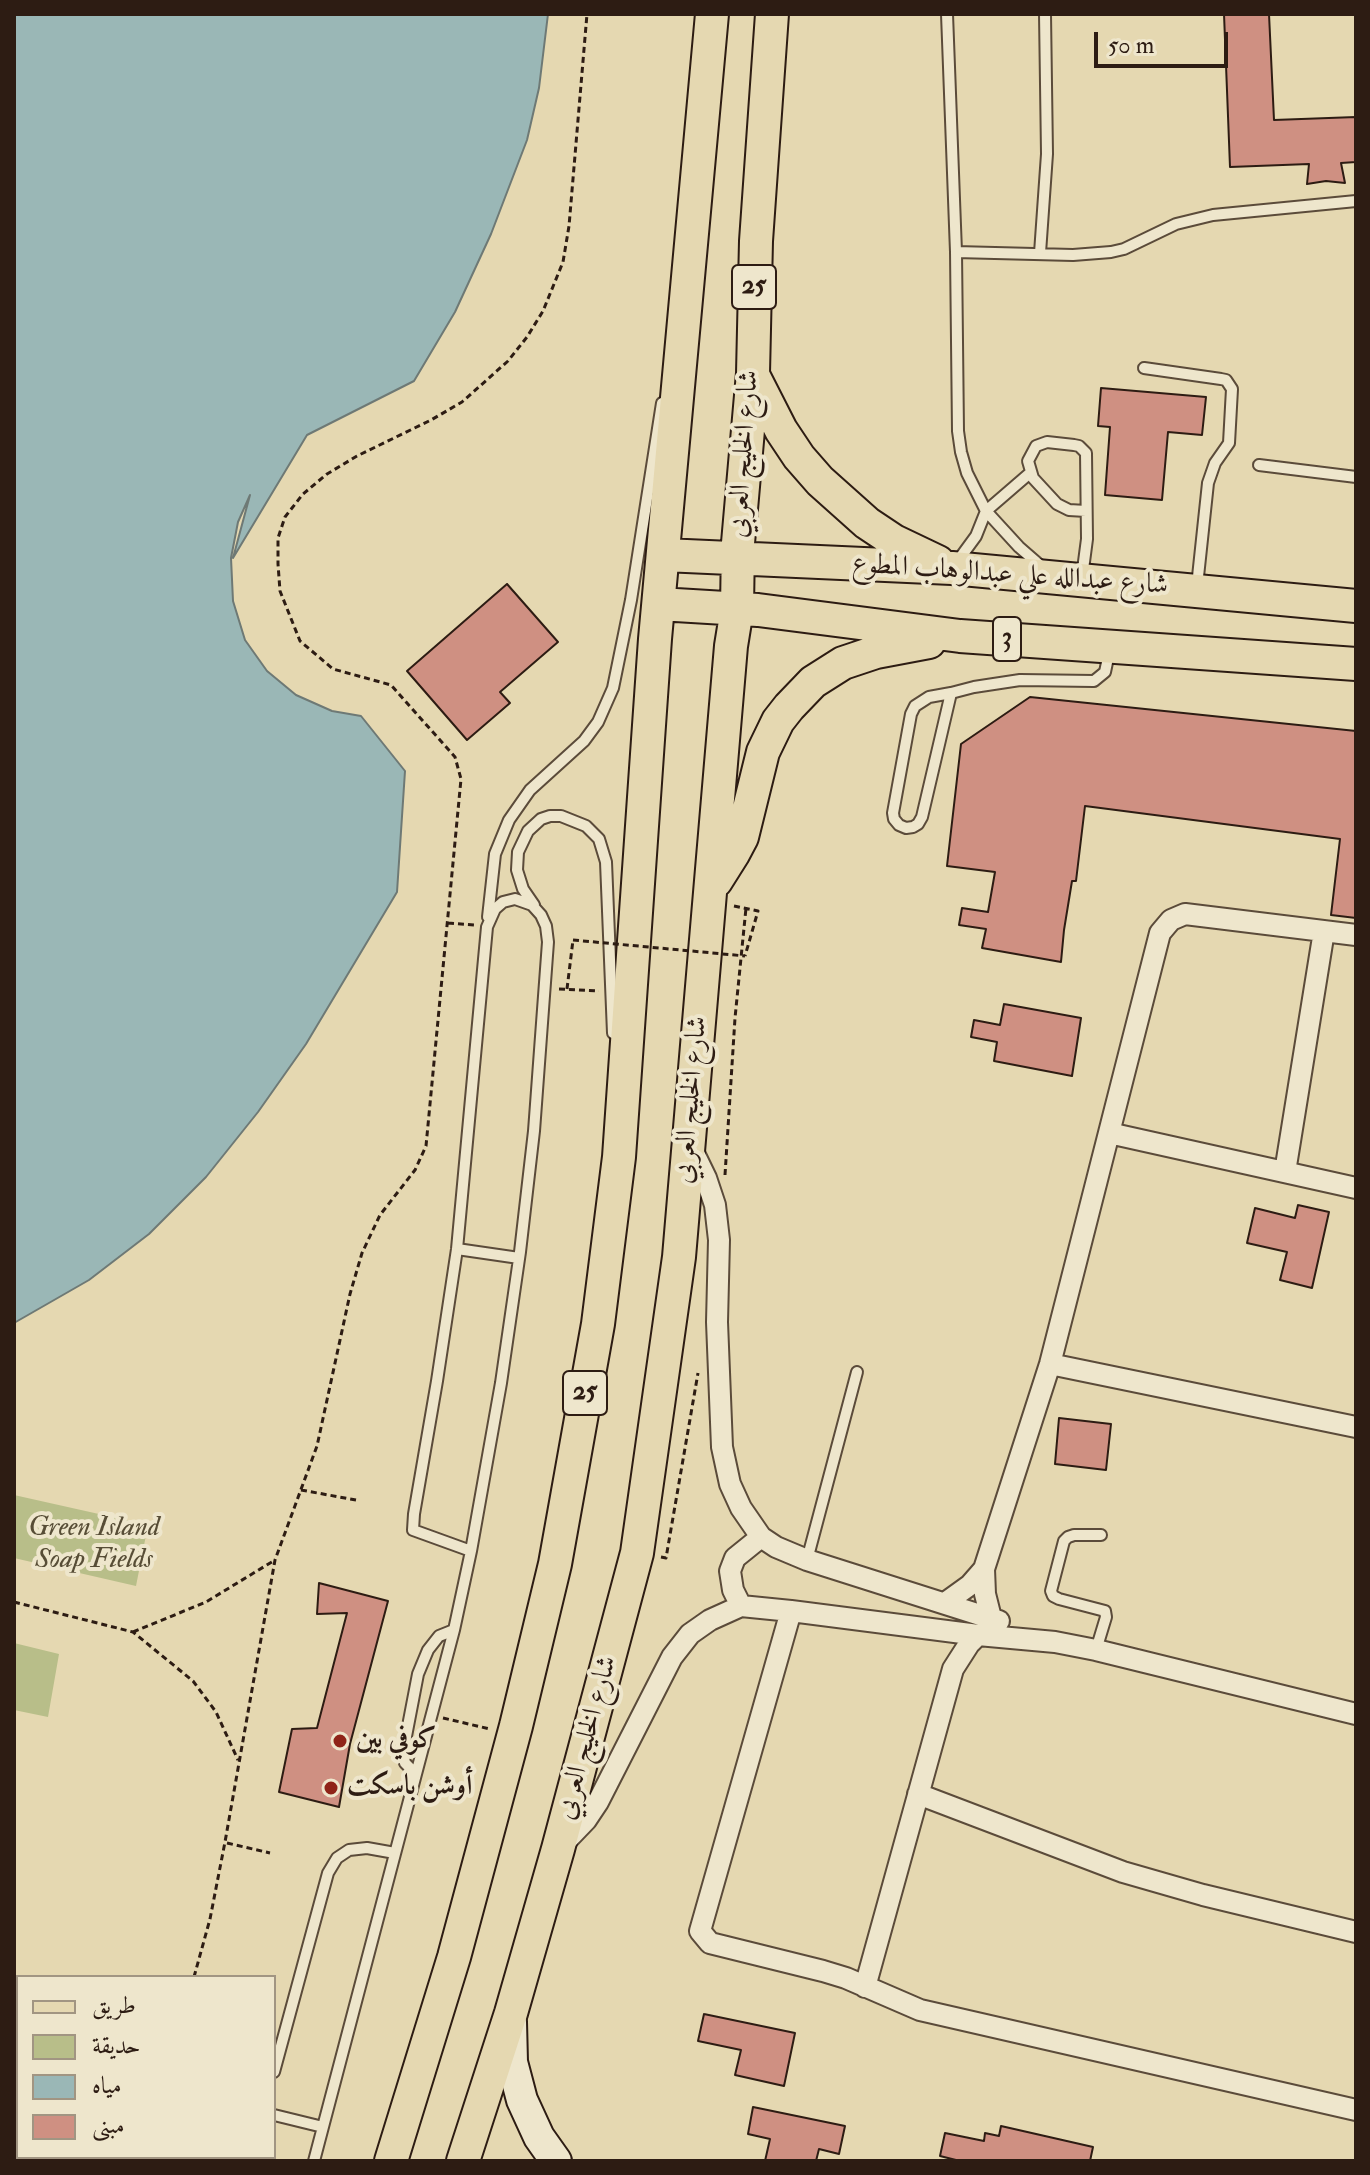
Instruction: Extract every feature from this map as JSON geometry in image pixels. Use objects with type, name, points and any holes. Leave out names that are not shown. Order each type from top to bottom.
[{"type":"main road","name":"25","points":[[391,2161],[454,1957],[513,1734],[558,1549],[598,1324],[619,1157],[659,604],[712,14]]},
{"type":"main road","name":"شارع الخليج العربي","points":[[463,2161],[511,2013],[558,1849],[637,1553],[679,1257],[731,646],[737,609],[737,559],[753,373],[756,241],[774,18]]},
{"type":"main road","points":[[753,373],[781,430],[799,457],[831,492],[894,541],[952,568]]},
{"type":"main road","name":"شارع عبدالله علي عبدالوهاب المطوع","points":[[664,555],[952,568],[1356,606]]},
{"type":"main road","name":"شارع عبدالله علي عبدالوهاب المطوع","points":[[659,604],[737,609],[960,636],[1356,664]]},
{"type":"main road","points":[[712,886],[742,837],[758,769],[770,736],[800,694],[828,672],[859,657],[960,636]]},
{"type":"main road","points":[[511,2013],[510,2042],[516,2081],[539,2137],[556,2161]]},
{"type":"street","points":[[991,1618],[985,1594],[984,1569],[1050,1364],[1157,941],[1164,926],[1185,914],[1356,935]]},
{"type":"street","points":[[1285,1172],[1324,931]]},
{"type":"street","points":[[1109,1133],[1356,1188]]},
{"type":"street","points":[[689,1143],[706,1178],[715,1205],[718,1228],[717,1322],[722,1447],[730,1484],[741,1508],[761,1537],[807,1560],[991,1618],[1055,1642]]},
{"type":"street","points":[[1050,1364],[1356,1427]]},
{"type":"street","points":[[741,1606],[733,1590],[730,1571],[735,1558],[761,1537]]},
{"type":"street","points":[[945,1603],[970,1585],[984,1569]]},
{"type":"street","points":[[558,1849],[586,1820],[598,1802],[672,1657],[690,1634],[710,1620],[741,1606],[1055,1642],[1356,1714]]},
{"type":"street","points":[[791,1611],[700,1931],[710,1943],[823,1971],[920,2010],[1356,2110]]},
{"type":"street","points":[[939,1630],[946,1641],[953,1669]]},
{"type":"street","points":[[865,1987],[953,1669],[978,1635]]},
{"type":"street","points":[[918,1794],[1123,1872],[1356,1932]]},
{"type":"lane","points":[[947,14],[956,252],[958,431],[967,473],[986,511],[1019,547],[1069,578],[1087,539],[1088,458],[1079,446],[1047,442],[1036,446],[1029,456],[1030,473],[1057,504],[1069,510],[1086,511]]},
{"type":"lane","points":[[1040,253],[1047,154],[1045,14]]},
{"type":"lane","points":[[956,252],[1073,255],[1111,252],[1176,224],[1213,215],[1356,201]]},
{"type":"lane","points":[[667,379],[692,248]]},
{"type":"lane","points":[[1144,368],[1226,380],[1232,389],[1229,443],[1215,463],[1208,483],[1196,591]]},
{"type":"lane","points":[[471,1551],[413,1530],[457,1249],[495,854],[509,820],[530,790],[584,741],[598,722],[613,688],[631,600],[664,394]]},
{"type":"lane","points":[[1259,465],[1356,477]]},
{"type":"lane","points":[[952,568],[969,547],[986,511],[1030,473]]},
{"type":"lane","points":[[951,693],[922,817],[918,824],[906,828],[899,825],[893,813],[915,706],[929,697],[1020,680],[1094,681],[1105,672],[1110,647]]},
{"type":"lane","points":[[314,2161],[454,1630],[501,1383],[534,1131],[548,942],[546,926],[523,889],[517,870],[518,852],[523,837],[533,825],[550,816],[579,822],[593,832],[599,839],[606,862],[619,1157]]},
{"type":"lane","points":[[487,927],[495,909],[508,900],[521,900],[537,910]]},
{"type":"lane","points":[[457,1249],[519,1258]]},
{"type":"lane","points":[[807,1560],[857,1372]]},
{"type":"lane","points":[[1096,1650],[1105,1611],[1059,1599],[1051,1591],[1064,1541],[1074,1535],[1101,1535]]},
{"type":"lane","points":[[416,1774],[405,1763],[403,1752],[418,1674],[428,1650],[439,1636],[454,1630]]},
{"type":"lane","points":[[276,2065],[328,1873],[342,1853],[353,1848],[395,1853]]},
{"type":"lane","points":[[276,2115],[323,2127]]},
{"type":"path","points":[[195,1975],[210,1919],[225,1842],[275,1560],[317,1446],[362,1253],[380,1215],[415,1170],[426,1146],[461,779],[455,757],[391,685],[333,669],[300,641],[280,591],[278,538],[285,517],[303,494],[327,474],[357,456],[462,402],[508,361],[543,311],[563,262],[569,226],[587,14]]},
{"type":"path","points":[[611,992],[567,989],[573,940],[745,956],[758,911]]},
{"type":"path","points":[[448,923],[487,927]]},
{"type":"path","points":[[301,1490],[356,1500]]},
{"type":"path","points":[[133,1632],[206,1602],[275,1560]]},
{"type":"path","points":[[14,1602],[133,1632],[193,1681],[216,1712],[239,1763]]},
{"type":"path","points":[[432,1715],[513,1734]]},
{"type":"path","points":[[225,1842],[270,1853]]},
{"type":"green space","name":"Green Island Soap Fields","points":[[14,1495],[148,1525],[136,1586],[14,1558]]},
{"type":"green space","name":"Green Island Soap Fields","points":[[14,1643],[59,1654],[48,1717],[14,1710]]},
{"type":"water","points":[[14,14],[548,14],[539,88],[527,140],[491,234],[455,312],[414,381],[307,435],[233,558],[250,495],[238,522],[231,558],[233,601],[245,640],[267,671],[296,695],[332,711],[361,716],[405,771],[397,892],[306,1044],[258,1112],[206,1177],[149,1234],[89,1280],[14,1323]]},
{"type":"building","points":[[1224,14],[1269,14],[1274,120],[1356,117],[1356,162],[1341,163],[1345,183],[1326,181],[1307,184],[1309,164],[1230,167]]},
{"type":"building","points":[[1101,388],[1206,397],[1202,435],[1168,432],[1162,500],[1105,495],[1110,427],[1098,426]]},
{"type":"building","points":[[507,584],[558,642],[500,692],[510,703],[467,740],[407,671]]},
{"type":"building","points":[[1030,697],[1356,731],[1356,918],[1331,915],[1340,839],[1085,806],[1076,881],[1072,881],[1061,962],[982,948],[986,929],[959,925],[962,908],[988,912],[995,872],[947,866],[961,744]]},
{"type":"building","points":[[1004,1004],[1081,1018],[1072,1076],[994,1061],[997,1042],[971,1037],[974,1020],[1000,1025]]},
{"type":"building","points":[[1298,1205],[1329,1212],[1312,1288],[1280,1280],[1287,1252],[1247,1243],[1255,1208],[1295,1218]]},
{"type":"building","points":[[1059,1418],[1111,1424],[1106,1470],[1055,1464]]},
{"type":"building","points":[[319,1583],[388,1601],[350,1744],[339,1807],[279,1792],[292,1729],[317,1728],[347,1613],[317,1614]]},
{"type":"building","points":[[704,2014],[795,2033],[784,2086],[735,2075],[741,2050],[698,2041]]},
{"type":"building","points":[[753,2107],[845,2126],[839,2154],[819,2149],[816,2161],[765,2161],[770,2139],[748,2134]]},
{"type":"building","points":[[1001,2126],[1093,2147],[1090,2161],[960,2161],[940,2156],[945,2133],[984,2141],[985,2133],[999,2136]]},
{"type":"place","name":"كوفي بين","points":[[340,1741]]},
{"type":"place","name":"أوشن باسكت","points":[[331,1788]]}]
